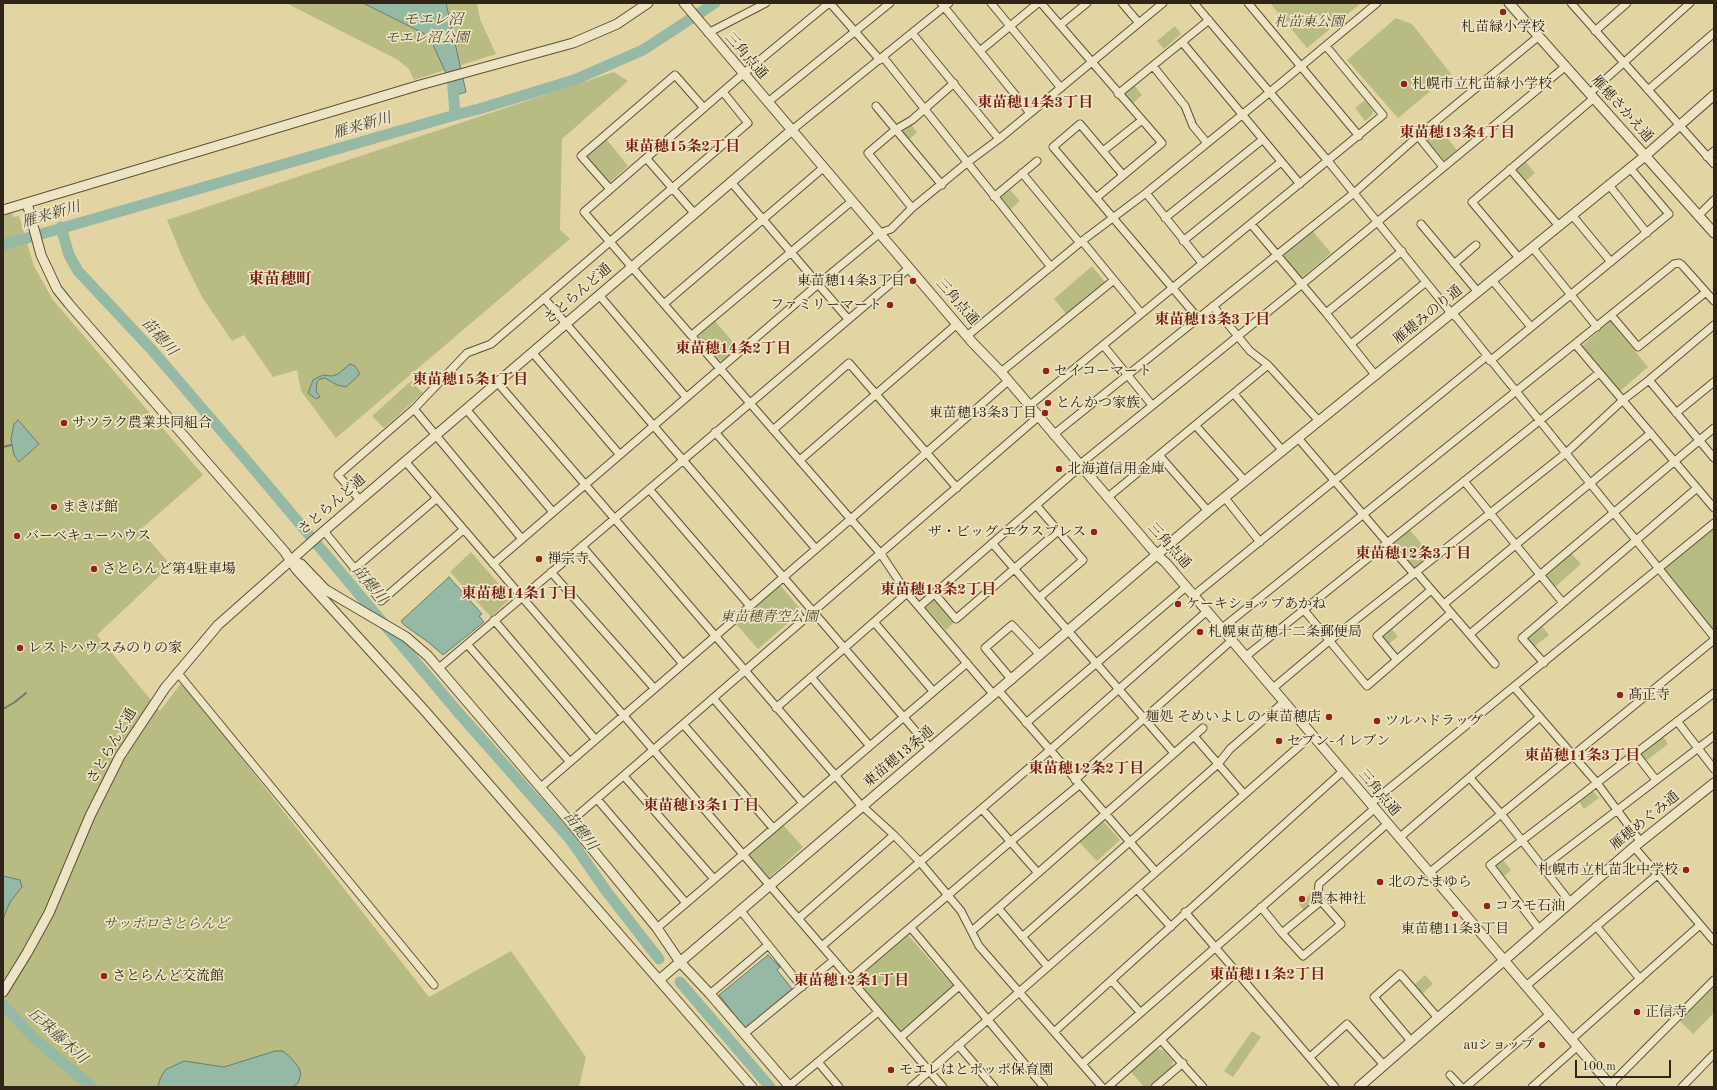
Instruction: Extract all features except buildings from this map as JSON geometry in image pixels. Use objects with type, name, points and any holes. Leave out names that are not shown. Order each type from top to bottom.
[{"type":"street","points":[[3,210],[424,84],[573,43],[617,24],[648,3]]},
{"type":"street","name":"三角点通","points":[[684,3],[705,30],[967,336],[1001,372],[1107,498],[1157,555],[1166,563],[1206,612],[1575,1043],[1608,1085]]},
{"type":"street","points":[[705,30],[766,3]]},
{"type":"street","points":[[1051,266],[994,197],[968,162],[881,59],[854,32],[830,3],[743,74],[647,159],[584,212],[665,303],[881,554],[907,593],[966,663],[1026,723],[1156,872]]},
{"type":"street","points":[[991,3],[1060,88]]},
{"type":"street","points":[[980,51],[1039,3],[1060,25],[1118,94],[1162,143],[1096,198]]},
{"type":"street","points":[[1060,25],[1087,3]]},
{"type":"street","points":[[1122,3],[1139,23]]},
{"type":"street","points":[[493,564],[819,284],[880,233],[891,230],[912,208],[942,185],[968,162],[999,140],[1163,3]]},
{"type":"street","points":[[1194,3],[1328,161],[1451,313],[1457,318],[1714,639],[1429,873]]},
{"type":"street","points":[[1248,3],[1359,136]]},
{"type":"street","points":[[967,336],[1081,242],[1146,193],[1377,3]]},
{"type":"street","name":"雁穂さかえ通","points":[[1509,3],[1714,233]]},
{"type":"street","points":[[1571,3],[1714,164]]},
{"type":"street","points":[[1595,31],[1627,3]]},
{"type":"street","points":[[1519,258],[1472,202],[1592,96],[1624,63],[1690,3]]},
{"type":"street","points":[[768,102],[888,4]]},
{"type":"street","points":[[792,130],[881,59],[945,4],[980,51],[1030,113]]},
{"type":"street","points":[[1118,94],[1209,20]]},
{"type":"street","points":[[912,33],[999,140]]},
{"type":"street","points":[[1648,90],[1714,33]]},
{"type":"street","points":[[1053,435],[1276,254],[1354,193],[1418,136],[1539,36]]},
{"type":"street","points":[[1182,42],[1300,184]]},
{"type":"street","points":[[1029,406],[1383,115],[1326,46]]},
{"type":"street","points":[[1153,66],[1185,106],[1193,126],[1207,143]]},
{"type":"street","points":[[919,607],[1152,405],[1301,285],[1566,66]]},
{"type":"street","points":[[610,189],[582,156],[675,75],[704,108]]},
{"type":"street","points":[[912,208],[868,153],[895,130],[912,120],[954,83]]},
{"type":"street","points":[[360,500],[338,475],[414,410],[467,353],[491,344],[748,123],[723,92]]},
{"type":"street","name":"雁穂みのり通","points":[[1157,555],[1245,481],[1645,156],[1714,95]]},
{"type":"street","points":[[876,106],[942,185]]},
{"type":"street","points":[[1103,151],[1142,120]]},
{"type":"street","points":[[1123,175],[1080,124],[1053,147],[1198,318]]},
{"type":"street","name":"さとらんど通","points":[[3,992],[49,913],[90,816],[120,756],[150,709],[177,672],[223,620],[244,600],[292,561],[316,537],[792,130]]},
{"type":"street","points":[[1418,136],[1443,167]]},
{"type":"street","points":[[1165,218],[1262,140]]},
{"type":"street","points":[[1707,157],[1714,151]]},
{"type":"street","points":[[647,159],[694,213]]},
{"type":"street","points":[[994,197],[1037,160]]},
{"type":"street","points":[[1183,241],[1281,162]]},
{"type":"street","points":[[665,303],[823,168]]},
{"type":"street","points":[[1193,596],[1488,358],[1531,327],[1571,295],[1648,233],[1669,214],[1630,168]]},
{"type":"street","points":[[1510,169],[1559,226]]},
{"type":"street","points":[[1022,173],[1141,313]]},
{"type":"street","points":[[731,182],[848,318]]},
{"type":"street","points":[[1609,185],[1648,233]]},
{"type":"street","points":[[1146,193],[1202,263]]},
{"type":"street","points":[[1698,216],[1714,200]]},
{"type":"street","points":[[692,335],[852,202]]},
{"type":"street","points":[[27,203],[41,255],[57,289],[69,304],[292,561],[296,569],[425,711],[752,1087]]},
{"type":"street","points":[[1572,215],[1611,262]]},
{"type":"street","points":[[1251,224],[1326,313],[1376,376]]},
{"type":"street","points":[[1421,224],[1478,292]]},
{"type":"street","points":[[1454,264],[1476,245]]},
{"type":"street","points":[[1532,248],[1597,327]]},
{"type":"street","points":[[1326,313],[1402,251]]},
{"type":"street","points":[[1221,629],[1677,263],[1682,265],[1714,301]]},
{"type":"street","points":[[439,668],[848,318],[909,268]]},
{"type":"street","points":[[1001,372],[1114,280]]},
{"type":"street","points":[[1492,280],[1531,327]]},
{"type":"street","points":[[1351,344],[1426,282]]},
{"type":"street","points":[[1611,315],[1638,347],[1706,292]]},
{"type":"street","points":[[599,295],[686,397]]},
{"type":"street","points":[[544,298],[931,749]]},
{"type":"street","points":[[1213,306],[1250,351],[1268,364],[1319,421]]},
{"type":"street","points":[[800,460],[957,324]]},
{"type":"street","points":[[1272,689],[1329,641],[1566,453],[1623,400],[1714,325]]},
{"type":"street","points":[[1575,344],[1714,508]]},
{"type":"street","points":[[1104,345],[1152,405]]},
{"type":"street","points":[[532,352],[620,454]]},
{"type":"street","points":[[773,430],[849,363],[957,488]]},
{"type":"street","points":[[1107,498],[1196,426],[1268,364]]},
{"type":"street","points":[[1245,657],[1599,373]]},
{"type":"street","points":[[1649,380],[1714,458]]},
{"type":"street","points":[[541,786],[927,453],[1008,381]]},
{"type":"street","points":[[497,382],[862,807],[894,835],[920,862],[961,911],[979,946],[1102,1087]]},
{"type":"street","points":[[1676,413],[1714,382]]},
{"type":"street","points":[[1234,394],[1283,451]]},
{"type":"street","points":[[466,409],[553,512]]},
{"type":"street","points":[[414,410],[522,539]]},
{"type":"street","points":[[570,822],[1038,417]]},
{"type":"street","points":[[1196,426],[1245,481]]},
{"type":"street","points":[[1470,634],[1714,428]]},
{"type":"street","points":[[715,432],[816,549]]},
{"type":"street","points":[[1444,604],[1651,433]]},
{"type":"street","points":[[1298,438],[1387,543],[1444,604],[1495,664]]},
{"type":"street","points":[[1159,455],[1208,512]]},
{"type":"street","points":[[406,461],[463,530],[799,918],[943,1087]]},
{"type":"street","points":[[1464,481],[1563,603]]},
{"type":"street","points":[[1544,663],[1522,638],[1697,488]]},
{"type":"street","points":[[649,489],[750,606]]},
{"type":"street","points":[[354,569],[436,498]]},
{"type":"street","points":[[1225,498],[1260,542]]},
{"type":"street","points":[[1036,505],[1083,560],[1040,597]]},
{"type":"street","points":[[1082,1064],[1140,1012],[1216,948],[1372,806],[1514,687],[1714,524]]},
{"type":"street","points":[[324,531],[381,601],[463,530]]},
{"type":"street","points":[[934,593],[956,619],[1058,531]]},
{"type":"street","points":[[992,543],[1174,753]]},
{"type":"street","points":[[582,546],[683,664]]},
{"type":"street","name":"東苗穂13条通","points":[[659,980],[1157,555]]},
{"type":"street","points":[[292,561],[301,564],[326,590],[416,645],[439,668],[541,786],[656,928],[680,962],[710,994],[790,1087],[878,1012]]},
{"type":"street","points":[[551,572],[654,688]]},
{"type":"street","points":[[1026,723],[1186,587]]},
{"type":"street","points":[[1397,660],[1377,636],[1431,590]]},
{"type":"street","points":[[776,708],[907,593]]},
{"type":"street","points":[[1304,610],[1367,686],[1451,613]]},
{"type":"street","points":[[822,946],[1050,750],[1206,612]]},
{"type":"street","points":[[494,620],[595,739]]},
{"type":"street","points":[[874,622],[933,691]]},
{"type":"street","points":[[1012,680],[985,648],[1012,625],[1040,656]]},
{"type":"street","points":[[850,979],[1010,842],[1077,782],[1144,718],[1232,641]]},
{"type":"street","points":[[467,644],[569,761]]},
{"type":"street","points":[[656,928],[966,663]]},
{"type":"street","points":[[177,672],[434,985]]},
{"type":"street","points":[[811,677],[869,746]]},
{"type":"street","points":[[1514,687],[1618,810],[1637,844],[1657,875],[1714,941]]},
{"type":"street","points":[[1539,929],[1490,865],[1714,693]]},
{"type":"street","points":[[714,698],[803,803]]},
{"type":"street","points":[[1022,937],[1218,764],[1230,749],[1284,702]]},
{"type":"street","points":[[1399,838],[1540,717]]},
{"type":"street","points":[[1678,721],[1714,769]]},
{"type":"street","points":[[683,724],[773,828]]},
{"type":"street","points":[[972,931],[1203,728]]},
{"type":"street","points":[[911,1087],[1312,735]]},
{"type":"street","points":[[1194,736],[1244,794]]},
{"type":"street","points":[[1543,867],[1714,736]]},
{"type":"street","points":[[1635,753],[1656,780]]},
{"type":"street","points":[[1054,1032],[1112,981],[1185,912],[1343,771]]},
{"type":"street","points":[[624,776],[714,879]]},
{"type":"street","points":[[1470,778],[1502,814],[1570,902]]},
{"type":"street","name":"雁穂めぐみ通","points":[[1359,1087],[1637,844],[1714,783]]},
{"type":"street","points":[[597,799],[686,903]]},
{"type":"street","points":[[982,809],[1038,873]]},
{"type":"street","points":[[1317,904],[1319,884],[1387,824]]},
{"type":"street","points":[[799,918],[894,835]]},
{"type":"street","points":[[1526,986],[1657,875]]},
{"type":"street","points":[[1136,889],[1170,926]]},
{"type":"street","points":[[1261,907],[1282,933],[1303,956],[1341,924],[1322,901],[1282,933]]},
{"type":"street","points":[[998,908],[1048,967]]},
{"type":"street","points":[[741,911],[802,987]]},
{"type":"street","points":[[1185,912],[1335,1087]]},
{"type":"street","points":[[1532,1087],[1640,979],[1700,925]]},
{"type":"street","points":[[1596,926],[1640,979]]},
{"type":"street","points":[[911,928],[986,1020],[1044,1087]]},
{"type":"street","points":[[710,994],[768,945]]},
{"type":"street","points":[[744,1034],[834,960]]},
{"type":"street","points":[[1108,1087],[1237,972]]},
{"type":"street","points":[[1411,1040],[1374,997],[1400,974],[1438,1018]]},
{"type":"street","points":[[1608,1085],[1714,980]]},
{"type":"street","points":[[1112,981],[1140,1012]]},
{"type":"street","points":[[901,1037],[959,986]]},
{"type":"street","points":[[1466,1087],[1550,1014]]},
{"type":"street","points":[[1310,1057],[1347,1024],[1384,1065]]},
{"type":"street","points":[[1161,1040],[1203,1087]]},
{"type":"street","points":[[958,1045],[994,1087]]},
{"type":"street","points":[[1682,1087],[1714,1054]]},
{"type":"street","points":[[818,1062],[839,1087]]},
{"type":"street","points":[[1157,1086],[1183,1063]]},
{"type":"street","points":[[1450,1075],[1461,1087]]},
{"type":"green space","name":"モエレ沼公園","points":[[286,3],[477,3],[480,19],[496,54],[414,80],[409,69],[398,60]]},
{"type":"green space","name":"札苗東公園","points":[[1270,3],[1361,3],[1307,48]]},
{"type":"green space","points":[[1396,18],[1412,24],[1451,74],[1398,118],[1347,60]]},
{"type":"green space","points":[[1175,26],[1181,34],[1164,49],[1157,41]]},
{"type":"green space","points":[[614,72],[628,81],[562,139],[560,230],[570,239],[336,438],[301,391],[297,370],[273,377],[244,335],[232,341],[202,297],[183,259],[167,220]]},
{"type":"green space","points":[[1134,85],[1142,95],[1131,105],[1123,95]]},
{"type":"green space","points":[[1365,100],[1373,111],[1372,115],[1365,121],[1355,108]]},
{"type":"green space","points":[[911,125],[917,132],[909,140],[902,132]]},
{"type":"green space","points":[[1438,126],[1457,150],[1445,160],[1441,159],[1425,140],[1425,137]]},
{"type":"green space","points":[[606,139],[628,166],[610,182],[606,181],[588,160],[588,154]]},
{"type":"green space","points":[[1525,161],[1535,173],[1526,181],[1516,169]]},
{"type":"green space","points":[[1010,190],[1020,201],[1010,210],[999,198]]},
{"type":"green space","name":"サッポロさとらんど","points":[[12,213],[14,217],[19,216],[34,266],[53,300],[203,475],[140,530],[171,565],[97,635],[160,711],[182,682],[429,997],[511,951],[586,1057],[579,1087],[3,1087],[3,215]]},
{"type":"green space","points":[[1312,230],[1331,253],[1303,277],[1299,277],[1282,257],[1283,253]]},
{"type":"green space","points":[[1092,266],[1105,282],[1067,315],[1054,299]]},
{"type":"green space","points":[[715,321],[738,348],[723,361],[719,360],[699,337],[700,334]]},
{"type":"green space","points":[[1610,321],[1648,367],[1620,391],[1582,346]]},
{"type":"green space","points":[[411,381],[423,393],[384,428],[372,416]]},
{"type":"green space","points":[[1714,527],[1714,633],[1663,569]]},
{"type":"green space","points":[[1409,529],[1431,555],[1415,569],[1393,543]]},
{"type":"green space","points":[[471,552],[511,598],[491,617],[450,572]]},
{"type":"green space","points":[[1571,553],[1581,564],[1555,587],[1545,575]]},
{"type":"green space","name":"東苗穂青空公園","points":[[780,585],[802,611],[758,649],[736,624]]},
{"type":"green space","points":[[934,600],[953,623],[946,630],[925,607]]},
{"type":"green space","points":[[1541,625],[1549,635],[1535,646],[1527,637]]},
{"type":"green space","points":[[1392,629],[1398,637],[1388,644],[1382,637]]},
{"type":"green space","points":[[1662,735],[1668,744],[1646,761],[1639,752]]},
{"type":"green space","points":[[1592,790],[1599,798],[1584,809],[1578,800]]},
{"type":"green space","points":[[1102,820],[1120,840],[1097,861],[1079,842]]},
{"type":"green space","points":[[783,825],[803,847],[769,878],[749,855]]},
{"type":"green space","points":[[1503,860],[1511,870],[1503,877],[1494,867]]},
{"type":"green space","points":[[1313,891],[1312,904],[1304,911],[1299,904]]},
{"type":"green space","points":[[908,935],[954,987],[900,1034],[855,981]]},
{"type":"green space","points":[[1425,975],[1433,984],[1422,994],[1414,985]]},
{"type":"green space","points":[[1714,985],[1714,1013],[1693,1034],[1679,1020]]},
{"type":"green space","points":[[1252,1031],[1261,1037],[1233,1077],[1224,1071]]},
{"type":"green space","points":[[1157,1049],[1163,1050],[1173,1061],[1172,1068],[1149,1087],[1144,1087],[1131,1072]]},
{"type":"water","name":"モエレ沼","points":[[363,3],[446,3],[466,92],[456,95],[429,36]]},
{"type":"water","points":[[350,364],[355,366],[359,372],[359,375],[346,387],[337,385],[325,378],[320,379],[317,382],[316,391],[320,397],[316,399],[308,393],[313,380],[323,375],[332,376],[338,374]]},
{"type":"water","points":[[18,420],[39,444],[19,462],[14,455],[11,439],[14,424]]},
{"type":"water","points":[[449,577],[482,614],[479,616],[484,622],[443,655],[404,625],[401,621]]},
{"type":"water","points":[[3,876],[20,880],[22,887],[10,902],[3,919]]},
{"type":"water","points":[[768,955],[780,967],[777,970],[793,990],[748,1028],[745,1028],[719,995]]},
{"type":"water","points":[[275,1051],[283,1051],[299,1068],[301,1074],[298,1083],[292,1087],[158,1087],[165,1070],[184,1061],[224,1067]]},
{"type":"waterway","name":"雁来新川","points":[[3,245],[479,109],[574,80],[643,50],[715,3]]},
{"type":"waterway","points":[[452,75],[455,115]]},
{"type":"waterway","name":"苗穂川","points":[[61,227],[69,255],[78,271],[152,350],[457,711],[570,839],[607,892],[659,959]]},
{"type":"waterway","points":[[3,447],[11,445]]},
{"type":"waterway","points":[[3,709],[26,693]]},
{"type":"waterway","name":"苗穂川","points":[[680,982],[770,1087]]},
{"type":"waterway","name":"丘珠藤木川","points":[[3,1005],[36,1040],[92,1087]]},
{"type":"place","name":"札苗緑小学校","points":[[1503,12]]},
{"type":"place","name":"札幌市立札苗緑小学校","points":[[1404,84]]},
{"type":"place","name":"東苗穂14条3丁目","points":[[913,281]]},
{"type":"place","name":"ファミリーマート","points":[[890,305]]},
{"type":"place","name":"セイコーマート","points":[[1046,371]]},
{"type":"place","name":"とんかつ家族","points":[[1048,403]]},
{"type":"place","name":"東苗穂13条3丁目","points":[[1045,413]]},
{"type":"place","name":"サツラク農業共同組合","points":[[64,423]]},
{"type":"place","name":"北海道信用金庫","points":[[1059,469]]},
{"type":"place","name":"まきば館","points":[[54,507]]},
{"type":"place","name":"ザ・ビッグ エクスプレス","points":[[1094,532]]},
{"type":"place","name":"バーベキューハウス","points":[[17,536]]},
{"type":"place","name":"禅宗寺","points":[[539,559]]},
{"type":"place","name":"さとらんど第4駐車場","points":[[94,569]]},
{"type":"place","name":"ケーキショップあかね","points":[[1178,604]]},
{"type":"place","name":"札幌東苗穂十二条郵便局","points":[[1200,632]]},
{"type":"place","name":"レストハウスみのりの家","points":[[20,648]]},
{"type":"place","name":"髙正寺","points":[[1620,695]]},
{"type":"place","name":"麺処 そめいよしの 東苗穂店","points":[[1329,717]]},
{"type":"place","name":"ツルハドラッグ","points":[[1377,721]]},
{"type":"place","name":"セブン-イレブン","points":[[1279,741]]},
{"type":"place","name":"札幌市立札苗北中学校","points":[[1686,870]]},
{"type":"place","name":"北のたまゆら","points":[[1380,882]]},
{"type":"place","name":"農本神社","points":[[1302,899]]},
{"type":"place","name":"コスモ石油","points":[[1487,906]]},
{"type":"place","name":"東苗穂11条3丁目","points":[[1455,914]]},
{"type":"place","name":"さとらんど交流館","points":[[104,976]]},
{"type":"place","name":"正信寺","points":[[1637,1012]]},
{"type":"place","name":"auショップ","points":[[1542,1045]]},
{"type":"place","name":"モエレはとポッポ保育園","points":[[891,1070]]},
{"type":"district","name":"東苗穂14条3丁目","points":[[1035,103]]},
{"type":"district","name":"東苗穂13条4丁目","points":[[1457,133]]},
{"type":"district","name":"東苗穂15条2丁目","points":[[682,147]]},
{"type":"district","name":"東苗穂町","points":[[280,280]]},
{"type":"district","name":"東苗穂13条3丁目","points":[[1212,320]]},
{"type":"district","name":"東苗穂14条2丁目","points":[[733,349]]},
{"type":"district","name":"東苗穂15条1丁目","points":[[470,380]]},
{"type":"district","name":"東苗穂12条3丁目","points":[[1413,554]]},
{"type":"district","name":"東苗穂13条2丁目","points":[[938,590]]},
{"type":"district","name":"東苗穂14条1丁目","points":[[519,594]]},
{"type":"district","name":"東苗穂11条3丁目","points":[[1582,756]]},
{"type":"district","name":"東苗穂12条2丁目","points":[[1086,769]]},
{"type":"district","name":"東苗穂13条1丁目","points":[[701,806]]},
{"type":"district","name":"東苗穂11条2丁目","points":[[1267,975]]},
{"type":"district","name":"東苗穂12条1丁目","points":[[851,981]]}]
